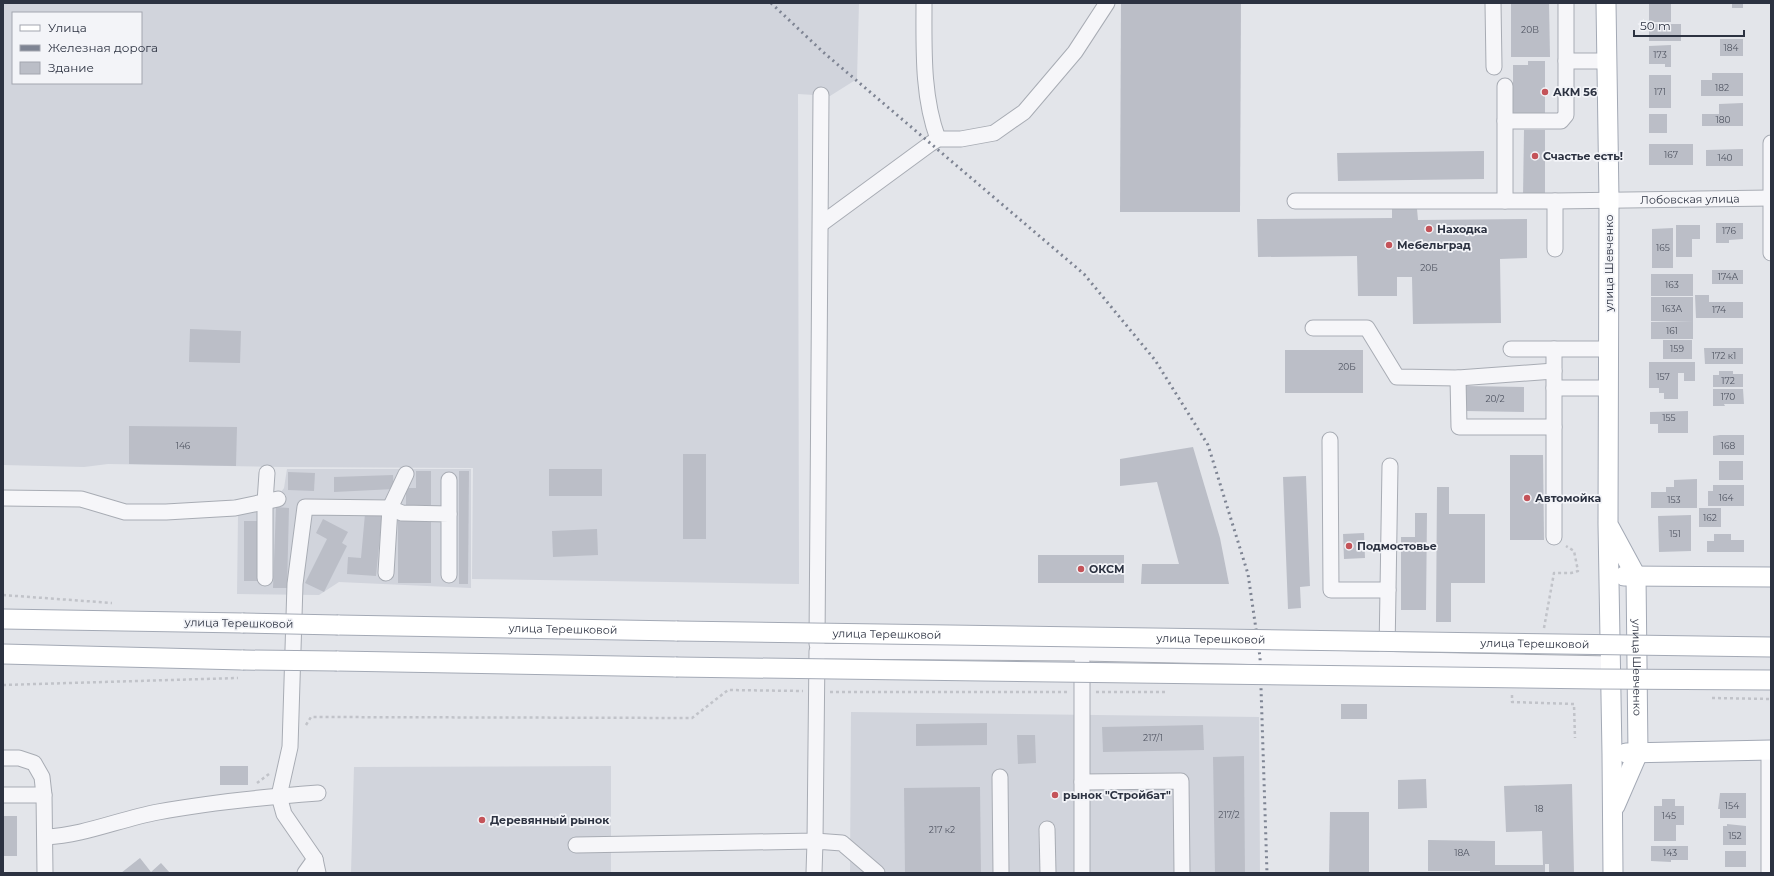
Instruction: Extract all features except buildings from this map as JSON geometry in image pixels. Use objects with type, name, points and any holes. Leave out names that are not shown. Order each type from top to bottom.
[{"type":"main road","name":"улица Шевченко","points":[[1606,3],[1609,200],[1608,524],[1611,664],[1612,873]]},
{"type":"main road","name":"улица Шевченко","points":[[1608,524],[1636,576],[1638,753],[1612,812]]},
{"type":"main road","points":[[1609,576],[1771,577]]},
{"type":"main road","name":"улица Терешковой","points":[[3,619],[677,631],[1771,647]]},
{"type":"main road","points":[[3,654],[243,669],[337,661],[1598,680],[1771,680]]},
{"type":"main road","points":[[1612,754],[1770,750]]},
{"type":"street","points":[[924,3],[924,64],[932,123],[938,139]]},
{"type":"street","points":[[821,224],[938,139],[961,139],[994,133],[1024,112],[1075,52],[1107,3]]},
{"type":"street","points":[[1493,3],[1494,67]]},
{"type":"street","points":[[1505,121],[1561,121],[1566,115],[1566,3]]},
{"type":"street","points":[[1566,61],[1606,61]]},
{"type":"street","points":[[1505,86],[1505,201]]},
{"type":"street","points":[[814,873],[817,692],[821,95]]},
{"type":"street","points":[[1771,143],[1771,253]]},
{"type":"street","name":"Лобовская улица","points":[[1295,201],[1555,201],[1771,198]]},
{"type":"street","points":[[1555,201],[1555,249]]},
{"type":"street","points":[[1312,328],[1367,328],[1397,377],[1458,378],[1554,371]]},
{"type":"street","points":[[1511,349],[1609,349]]},
{"type":"street","points":[[1554,349],[1554,538]]},
{"type":"street","points":[[1458,378],[1459,428],[1554,428]]},
{"type":"street","points":[[1554,388],[1609,388]]},
{"type":"street","points":[[1330,440],[1331,590],[1388,590]]},
{"type":"street","points":[[1387,659],[1390,466]]},
{"type":"street","points":[[265,578],[272,501],[267,473]]},
{"type":"street","points":[[386,573],[390,508],[406,474]]},
{"type":"street","points":[[449,480],[449,575]]},
{"type":"street","points":[[3,498],[81,499],[125,512],[166,512],[235,508],[272,501]]},
{"type":"street","points":[[305,873],[316,866],[284,814],[279,796],[290,748],[295,584],[306,507],[390,508],[402,513],[449,514]]},
{"type":"street","points":[[817,650],[1082,653],[1611,664]]},
{"type":"street","points":[[1082,653],[1082,873]]},
{"type":"street","points":[[1769,873],[1770,750]]},
{"type":"street","points":[[3,758],[19,758],[34,763],[42,778],[46,837],[46,873]]},
{"type":"street","points":[[1000,777],[1001,873]]},
{"type":"street","points":[[1082,782],[1181,780],[1182,873]]},
{"type":"street","points":[[46,837],[68,836],[157,812],[279,796],[318,793]]},
{"type":"street","points":[[3,795],[44,795]]},
{"type":"street","points":[[1047,829],[1048,873]]},
{"type":"street","points":[[576,845],[815,841],[842,843],[877,873]]},
{"type":"path","points":[[1544,631],[1554,573],[1571,573],[1578,571],[1574,551],[1554,538]]},
{"type":"path","points":[[3,685],[243,669]]},
{"type":"path","points":[[290,748],[311,717],[692,718],[728,690],[817,692]]},
{"type":"path","points":[[1512,696],[1512,702],[1574,704],[1574,738]]},
{"type":"path","points":[[254,785],[271,770]]},
{"type":"shaded area","points":[[3,3],[859,3],[857,79],[830,96],[798,94],[799,584],[472,579],[473,468],[108,464],[84,467],[3,465]]},
{"type":"shaded area","points":[[287,469],[471,469],[471,588],[339,582],[319,595],[237,594],[238,515],[268,509],[284,488]]},
{"type":"shaded area","name":"рынок \"Стройбат\"","points":[[851,712],[1259,717],[1260,873],[850,873]]},
{"type":"shaded area","name":"Деревянный рынок","points":[[611,766],[611,873],[351,873],[354,767]]},
{"type":"railway","points":[[771,3],[823,52],[1084,274],[1155,360],[1208,445],[1248,574],[1260,657],[1267,873]]},
{"type":"place","name":"АКМ 56","points":[[1545,92]]},
{"type":"place","name":"Счастье есть!","points":[[1535,156]]},
{"type":"place","name":"Находка","points":[[1429,229]]},
{"type":"place","name":"Мебельград","points":[[1389,245]]},
{"type":"place","name":"Автомойка","points":[[1527,498]]},
{"type":"place","name":"Подмостовье","points":[[1349,546]]},
{"type":"place","name":"ОКСМ","points":[[1081,569]]},
{"type":"place","name":"рынок \"Стройбат\"","points":[[1055,795]]},
{"type":"place","name":"Деревянный рынок","points":[[482,820]]}]
